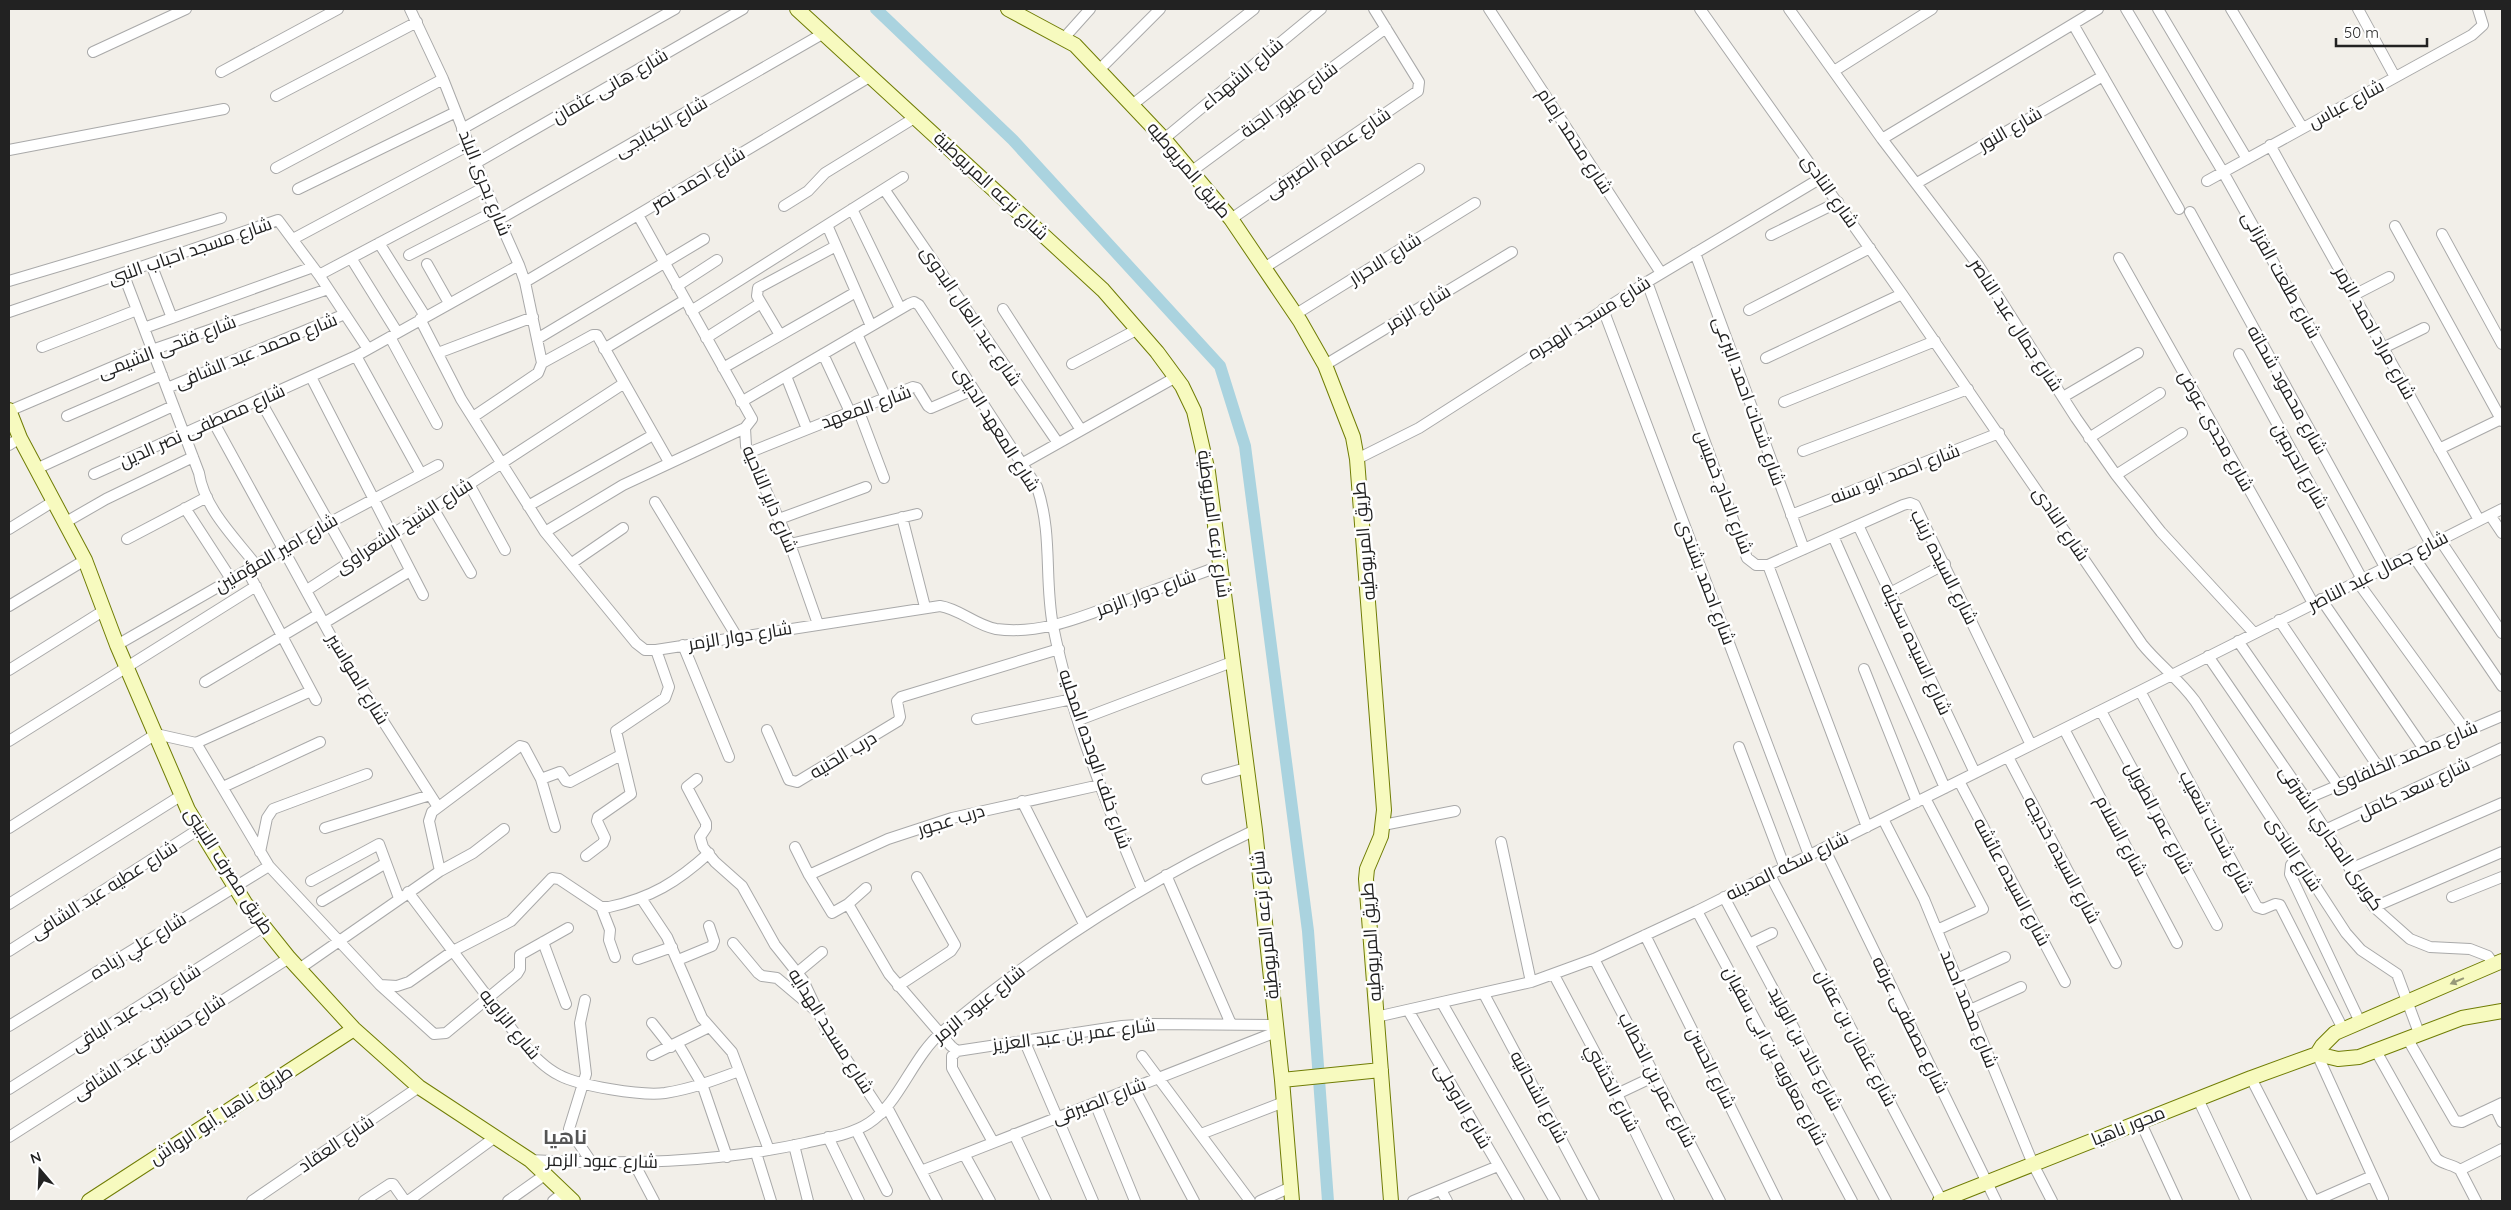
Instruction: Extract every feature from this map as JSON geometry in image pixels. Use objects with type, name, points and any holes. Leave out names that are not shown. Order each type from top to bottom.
[{"type":"street","points":[[93,52],[186,9]]},
{"type":"street","points":[[221,72],[338,9]]},
{"type":"street","name":"شارع بحرى البلد","points":[[410,9],[444,80],[496,216],[518,265],[533,317],[542,363]]},
{"type":"street","points":[[462,129],[675,9]]},
{"type":"street","name":"شارع هانى عثمان","points":[[476,163],[744,9]]},
{"type":"street","name":"شارع ترعه المريوطية","points":[[797,9],[1104,290],[1138,329],[1176,378],[1194,411],[1202,440],[1220,566],[1254,830],[1276,1029],[1289,1079],[1284,1102],[1292,1201]]},
{"type":"street","name":"طريق المريوطيه","points":[[1008,9],[1036,26],[1070,42],[1100,69],[1192,171],[1231,219],[1296,314],[1325,365],[1353,437],[1357,458],[1384,800],[1383,825],[1367,869],[1366,879],[1391,1201]]},
{"type":"street","points":[[1070,42],[1090,9]]},
{"type":"street","points":[[1100,69],[1160,9]]},
{"type":"street","points":[[1132,104],[1254,9]]},
{"type":"street","name":"شارع الشهداء","points":[[1164,139],[1321,9]]},
{"type":"street","points":[[1374,9],[1386,28]]},
{"type":"street","name":"شارع محمد إمام","points":[[1489,9],[1661,273]]},
{"type":"street","name":"شارع النادى","points":[[1700,9],[1838,202],[1999,433],[2142,644],[2158,662],[2177,673],[2353,942],[2397,974],[2408,1002],[2413,1036],[2457,1122],[2462,1122],[2499,1105]]},
{"type":"street","name":"شارع جمال عبد الناصر","points":[[1789,9],[1882,138],[1978,265],[2089,438],[2116,475],[2161,532],[2254,633]]},
{"type":"street","points":[[1834,71],[1932,9]]},
{"type":"street","points":[[1882,138],[2098,9]]},
{"type":"street","name":"شارع طلعت الفزانى","points":[[2126,9],[2223,172],[2435,542]]},
{"type":"street","points":[[2158,9],[2246,159]]},
{"type":"street","points":[[2231,9],[2302,127]]},
{"type":"street","points":[[2358,9],[2395,77]]},
{"type":"street","name":"شارع عباس","points":[[2207,181],[2472,35],[2483,26],[2478,9]]},
{"type":"street","points":[[276,96],[417,22]]},
{"type":"street","name":"شارع محمود شحاته","points":[[2073,24],[2184,211],[2385,567]]},
{"type":"street","name":"شارع عصام الصيرفى","points":[[1231,219],[1416,93],[1420,88],[1419,82],[1386,28]]},
{"type":"street","name":"شارع طيور الجنة","points":[[1192,171],[1386,28]]},
{"type":"street","name":"شارع الكبابجى","points":[[409,255],[496,216],[824,33]]},
{"type":"street","name":"شارع احمد نصر","points":[[524,282],[871,76]]},
{"type":"street","name":"شارع النور","points":[[1917,183],[2103,76]]},
{"type":"street","points":[[276,168],[444,80]]},
{"type":"street","points":[[9,150],[224,109]]},
{"type":"street","points":[[298,189],[456,112]]},
{"type":"street","points":[[784,206],[808,192],[825,173],[916,117]]},
{"type":"street","points":[[293,239],[469,145]]},
{"type":"street","name":"شارع مراد احمد الزمر","points":[[2270,145],[2479,520]]},
{"type":"street","points":[[1264,268],[1419,169]]},
{"type":"street","points":[[691,311],[903,177]]},
{"type":"street","name":"شارع مسجد الهجره","points":[[1357,458],[1419,428],[1603,309],[1821,178]]},
{"type":"street","points":[[144,328],[351,258],[485,186]]},
{"type":"street","name":"شارع عبد العال البدوى","points":[[884,189],[1058,443]]},
{"type":"street","points":[[1771,235],[1838,202]]},
{"type":"street","name":"شارع الاحرار","points":[[1296,314],[1475,203]]},
{"type":"street","points":[[741,402],[900,308],[852,209]]},
{"type":"street","name":"شارع داير الناحيه","points":[[638,215],[752,421],[745,428],[744,441],[790,544],[818,624]]},
{"type":"street","points":[[9,281],[221,218]]},
{"type":"street","name":"شارع مسجد احباب النبى","points":[[9,312],[278,220],[316,271],[368,349]]},
{"type":"street","points":[[827,225],[872,326]]},
{"type":"street","points":[[2394,226],[2502,420],[2440,449]]},
{"type":"street","points":[[2442,234],[2502,344]]},
{"type":"street","points":[[537,339],[704,239]]},
{"type":"street","points":[[379,243],[422,317],[438,353],[473,418],[545,532],[640,647],[645,650],[656,650],[668,693],[665,698],[616,731],[631,794],[627,799],[598,817],[597,821],[605,838],[602,843],[586,856]]},
{"type":"street","points":[[780,335],[756,294],[759,286],[836,246]]},
{"type":"street","points":[[1749,310],[1870,248]]},
{"type":"street","name":"شارع الزمر","points":[[1325,365],[1512,252]]},
{"type":"street","name":"شارع شحات احمد البرعى","points":[[1694,253],[1804,549]]},
{"type":"street","points":[[351,258],[438,424]]},
{"type":"street","name":"شارع مجدى عوض","points":[[2119,258],[2317,601],[2424,749]]},
{"type":"street","points":[[677,286],[718,260]]},
{"type":"street","points":[[151,264],[172,318]]},
{"type":"street","points":[[427,264],[449,303]]},
{"type":"street","name":"شارع مصطفى نصر الدين","points":[[94,474],[356,356],[422,317],[518,265]]},
{"type":"street","points":[[9,828],[156,734],[196,743],[314,696],[256,586],[251,567],[207,497],[123,273]]},
{"type":"street","points":[[2354,295],[2389,278]]},
{"type":"street","name":"شارع الحاج خميس","points":[[1647,282],[1747,558],[1756,565],[1768,565],[1867,827]]},
{"type":"street","name":"شارع فتحى الشيمى","points":[[9,411],[152,350],[328,289]]},
{"type":"street","points":[[723,368],[856,292]]},
{"type":"street","points":[[1766,358],[1902,294]]},
{"type":"street","points":[[604,349],[685,300]]},
{"type":"street","name":"شارع المعهد الدينى","points":[[900,308],[914,302],[919,306],[1037,487],[1046,518],[1049,598],[1054,627]]},
{"type":"street","points":[[706,338],[761,303]]},
{"type":"street","points":[[1002,309],[1081,430]]},
{"type":"street","name":"شارع احمد بشندى","points":[[1603,309],[1810,855]]},
{"type":"street","points":[[42,347],[137,310]]},
{"type":"street","name":"شارع محمد عبد الشافى","points":[[167,388],[346,314]]},
{"type":"street","points":[[438,353],[533,317]]},
{"type":"street","points":[[2383,348],[2424,328]]},
{"type":"street","points":[[1072,364],[1138,329]]},
{"type":"street","points":[[473,418],[538,373],[542,363],[594,334],[669,462]]},
{"type":"street","points":[[858,334],[886,398]]},
{"type":"street","points":[[1784,402],[1934,341]]},
{"type":"street","points":[[2063,397],[2138,353]]},
{"type":"street","points":[[823,354],[854,410],[884,478]]},
{"type":"street","name":"شارع الحرمين","points":[[2239,354],[2359,580]]},
{"type":"street","points":[[356,356],[420,474]]},
{"type":"street","points":[[67,416],[162,375]]},
{"type":"street","points":[[786,376],[807,429]]},
{"type":"street","points":[[311,377],[372,499],[424,595]]},
{"type":"street","points":[[1023,463],[1176,378]]},
{"type":"street","name":"شارع الشيخ الشعراوى","points":[[306,590],[623,384]]},
{"type":"street","name":"شارع المعهد","points":[[748,453],[916,387],[928,406],[932,408],[973,390]]},
{"type":"street","points":[[1803,451],[1968,389]]},
{"type":"street","points":[[2089,438],[2160,394]]},
{"type":"street","points":[[260,400],[351,562]]},
{"type":"street","points":[[36,469],[173,406]]},
{"type":"street","name":"طريق مصرف اللبينى","points":[[9,411],[14,442],[36,469],[85,560],[117,644],[129,668],[182,795],[200,830],[263,928],[288,958],[354,1029],[419,1087],[530,1160],[568,1197]]},
{"type":"street","name":"شارع المواسير","points":[[213,421],[354,677],[438,807]]},
{"type":"street","points":[[545,532],[623,485],[745,428]]},
{"type":"street","name":"شارع احمد ابو سنه","points":[[1791,515],[1999,433]]},
{"type":"street","points":[[2116,475],[2182,433]]},
{"type":"street","points":[[528,506],[652,435]]},
{"type":"street","points":[[66,522],[106,499],[193,457]]},
{"type":"street","name":"شارع امير المؤمنين","points":[[117,644],[329,522],[438,465]]},
{"type":"street","points":[[469,484],[506,550]]},
{"type":"street","points":[[779,519],[866,487]]},
{"type":"street","points":[[127,538],[207,497]]},
{"type":"street","points":[[9,528],[54,501]]},
{"type":"street","points":[[655,502],[737,637]]},
{"type":"street","name":"شارع السيده زينب","points":[[1768,565],[1903,505],[1913,504],[1918,509],[1945,564],[2031,745]]},
{"type":"street","points":[[185,508],[231,579]]},
{"type":"street","points":[[433,508],[471,573]]},
{"type":"street","name":"شارع جمال عبد الناصر","points":[[2177,673],[2205,657],[2502,509]]},
{"type":"street","points":[[790,544],[918,514]]},
{"type":"street","points":[[2490,515],[2502,533]]},
{"type":"street","points":[[902,517],[925,607]]},
{"type":"street","name":"شارع السيده سكينه","points":[[1858,525],[1975,773]]},
{"type":"street","points":[[572,563],[623,528]]},
{"type":"street","points":[[1834,536],[1945,788]]},
{"type":"street","points":[[2435,542],[2502,633]]},
{"type":"street","points":[[2412,554],[2502,686]]},
{"type":"street","points":[[9,606],[85,560]]},
{"type":"street","points":[[1890,593],[1945,564]]},
{"type":"street","name":"شارع دوار الزمر","points":[[656,650],[925,607],[948,607],[979,625],[995,629],[1024,630],[1054,627],[1220,566]]},
{"type":"street","points":[[205,682],[282,636],[322,618],[410,571]]},
{"type":"street","points":[[2359,580],[2466,731]]},
{"type":"street","points":[[9,741],[129,668],[179,633],[256,586]]},
{"type":"street","points":[[9,670],[103,610]]},
{"type":"street","points":[[2279,620],[2379,768]]},
{"type":"street","name":"شارع خلف الوحده المحليه","points":[[1054,627],[1072,699],[1100,785],[1142,889]]},
{"type":"street","points":[[2238,641],[2338,785]]},
{"type":"street","points":[[683,645],[729,757]]},
{"type":"street","name":"درب الحنيه","points":[[767,730],[788,778],[795,782],[898,721],[900,717],[898,700],[1059,649]]},
{"type":"street","name":"كوبرى المجاري الشرقى","points":[[2205,657],[2306,799],[2374,907],[2401,933],[2415,941],[2430,947],[2470,949],[2488,956],[2498,963]]},
{"type":"street","points":[[1079,720],[1232,662]]},
{"type":"street","points":[[1864,668],[1921,800],[1983,909],[1981,912],[1937,930]]},
{"type":"street","name":"شارع سكه المدينه","points":[[1376,1017],[1532,982],[1594,959],[1697,911],[2177,673]]},
{"type":"street","name":"شارع شحات شعيب","points":[[2140,691],[2257,907],[2261,909],[2274,904],[2280,905],[2343,1029]]},
{"type":"street","points":[[977,719],[1072,699]]},
{"type":"street","name":"شارع عمر الطويل","points":[[2101,711],[2217,925]]},
{"type":"street","name":"شارع محمد الخلفاوى","points":[[2306,799],[2502,716]]},
{"type":"street","name":"شارع السلام","points":[[2064,729],[2177,943]]},
{"type":"street","points":[[223,787],[320,742]]},
{"type":"street","points":[[196,743],[269,866],[380,985],[434,1034],[446,1033],[489,998],[520,969],[520,955],[568,928]]},
{"type":"street","points":[[440,871],[429,816],[438,807],[517,747],[524,747],[541,779],[555,827]]},
{"type":"street","points":[[1739,747],[1784,868]]},
{"type":"street","name":"شارع سعد كامل","points":[[2326,830],[2502,748]]},
{"type":"street","points":[[541,779],[560,772],[565,780],[570,782],[621,756]]},
{"type":"street","name":"شارع السيده خديجه","points":[[2008,757],[2116,963]]},
{"type":"street","points":[[1207,779],[1246,768]]},
{"type":"street","points":[[260,852],[266,818],[273,810],[367,774]]},
{"type":"street","points":[[380,985],[397,986],[409,982],[453,951],[510,922],[552,878],[559,879],[601,907],[610,907],[641,898],[675,881],[708,853],[701,842],[706,823],[686,788],[697,779]]},
{"type":"street","name":"شارع السيده عائشه","points":[[1959,781],[2065,982]]},
{"type":"street","name":"درب عجور","points":[[809,875],[845,857],[906,833],[976,811],[1100,785]]},
{"type":"street","points":[[9,904],[182,795]]},
{"type":"street","points":[[325,828],[430,795]]},
{"type":"street","points":[[1022,801],[1084,924]]},
{"type":"street","points":[[2350,869],[2502,803]]},
{"type":"street","points":[[1383,825],[1455,811]]},
{"type":"street","name":"شارع محمد احمد","points":[[1883,819],[1915,879],[2033,1164],[2052,1201]]},
{"type":"street","points":[[299,969],[408,892],[440,871],[473,853],[504,829]]},
{"type":"street","name":"شارع عطيه عبد الشافى","points":[[9,950],[200,830]]},
{"type":"street","name":"شارع عبود الزمر","points":[[530,1160],[634,1163],[728,1157],[794,1145],[856,1130],[885,1110],[918,1059],[940,1034],[1030,962],[1084,924],[1142,889],[1254,830]]},
{"type":"street","points":[[1500,842],[1532,982]]},
{"type":"street","points":[[311,881],[377,844],[380,846],[399,898]]},
{"type":"street","points":[[795,846],[809,875],[832,913],[848,904],[866,888]]},
{"type":"street","name":"شارع مصطفى عرفه","points":[[1824,848],[1996,1201]]},
{"type":"street","points":[[2374,907],[2502,852]]},
{"type":"street","name":"شارع مسجد الهدايه","points":[[708,853],[742,886],[775,945],[798,972],[818,1012],[885,1110],[922,1171],[937,1201]]},
{"type":"street","points":[[2297,858],[2291,865],[2290,874],[2360,1022]]},
{"type":"street","points":[[322,901],[386,863]]},
{"type":"street","name":"شارع علي زياده","points":[[9,1026],[269,866]]},
{"type":"street","name":"شارع عثمان بن عفان","points":[[1770,874],[1941,1201]]},
{"type":"street","points":[[1166,875],[1231,1024]]},
{"type":"street","points":[[898,986],[951,951],[955,945],[917,877]]},
{"type":"street","points":[[2452,897],[2502,877]]},
{"type":"street","name":"شارع الزاويه","points":[[408,892],[524,1045],[541,1062],[561,1076],[584,1083],[638,1092],[663,1093],[702,1084],[739,1071]]},
{"type":"street","name":"شارع خالد بن الوليد","points":[[1724,897],[1886,1201]]},
{"type":"street","points":[[641,898],[672,947],[698,1009],[709,1027],[728,1045],[769,1150]]},
{"type":"street","points":[[848,904],[879,958],[898,986],[940,1034],[957,1050],[951,1060],[952,1068],[993,1142]]},
{"type":"street","points":[[601,907],[610,930],[609,940],[615,957]]},
{"type":"street","name":"شارع معاويه بن ابى سفيان","points":[[1697,911],[1852,1201]]},
{"type":"street","points":[[678,960],[712,946],[714,941],[709,926]]},
{"type":"street","name":"شارع رجب عبد الباقى","points":[[9,1089],[263,928]]},
{"type":"street","points":[[1749,944],[1772,933]]},
{"type":"street","name":"شارع الحسن","points":[[1645,935],[1777,1201]]},
{"type":"street","points":[[543,942],[566,1004]]},
{"type":"street","points":[[733,943],[758,973],[762,976],[777,978],[818,1012]]},
{"type":"street","points":[[638,959],[672,947]]},
{"type":"street","points":[[798,972],[822,952]]},
{"type":"street","points":[[1957,979],[2005,957]]},
{"type":"street","name":"شارع حسنين عبد الشافى","points":[[9,1137],[288,958]]},
{"type":"street","name":"شارع عمر بن الخطاب","points":[[1594,959],[1720,1201]]},
{"type":"street","name":"محور ناهيا","points":[[1941,1201],[2140,1121],[2317,1054],[2328,1039],[2343,1029],[2498,963]]},
{"type":"street","name":"شارع الخشني","points":[[1554,975],[1617,1094],[1669,1201]]},
{"type":"street","points":[[1970,1010],[2021,987]]},
{"type":"street","name":"شارع الشحاتيه","points":[[1484,994],[1594,1201]]},
{"type":"street","points":[[585,1000],[580,1023],[586,1060],[584,1083],[569,1129],[592,1163]]},
{"type":"street","points":[[1442,1003],[1555,1201]]},
{"type":"street","name":"شارع الاوجلى","points":[[1408,1010],[1519,1201]]},
{"type":"street","points":[[2317,1054],[2338,1059],[2348,1059],[2462,1018],[2502,1011]]},
{"type":"street","points":[[652,1023],[674,1046],[702,1084],[728,1157]]},
{"type":"street","name":"شارع عمر بن عبد العزيز","points":[[957,1050],[1152,1024],[1231,1024],[1276,1029]]},
{"type":"street","points":[[652,1055],[674,1046],[709,1027]]},
{"type":"street","name":"طريق ناهيا ,أبو الرواش","points":[[89,1201],[354,1029]]},
{"type":"street","name":"شارع الصيرفى","points":[[922,1171],[1159,1078],[1276,1029]]},
{"type":"street","points":[[1024,1040],[1092,1201]]},
{"type":"street","points":[[2376,1050],[2436,1158],[2440,1162],[2460,1170],[2476,1201]]},
{"type":"street","points":[[2317,1054],[2383,1199]]},
{"type":"street","points":[[1142,1056],[1250,1201]]},
{"type":"street","points":[[1289,1079],[1381,1070]]},
{"type":"street","points":[[1617,1094],[1655,1076]]},
{"type":"street","points":[[2251,1078],[2314,1201],[2372,1176]]},
{"type":"street","name":"شارع العقاد","points":[[252,1201],[419,1087]]},
{"type":"street","points":[[1134,1088],[1194,1201]]},
{"type":"street","points":[[2198,1099],[2246,1201]]},
{"type":"street","points":[[1201,1134],[1284,1102]]},
{"type":"street","points":[[1095,1103],[1136,1201]]},
{"type":"street","points":[[2499,1105],[2502,1122]]},
{"type":"street","points":[[2140,1121],[2177,1201]]},
{"type":"street","points":[[856,1130],[887,1192]]},
{"type":"street","points":[[1014,1134],[1046,1201]]},
{"type":"street","points":[[828,1137],[859,1201]]},
{"type":"street","points":[[364,1201],[390,1184],[393,1184],[407,1201],[494,1138]]},
{"type":"street","points":[[794,1145],[808,1201]]},
{"type":"street","points":[[2460,1170],[2502,1150]]},
{"type":"street","points":[[756,1153],[771,1201]]},
{"type":"street","points":[[964,1154],[990,1201]]},
{"type":"street","points":[[634,1163],[654,1201]]},
{"type":"street","points":[[1413,1201],[1498,1166]]},
{"type":"street","points":[[508,1201],[546,1174]]},
{"type":"street","points":[[1260,1201],[1291,1187]]},
{"type":"street","points":[[1440,1190],[1447,1201]]},
{"type":"street","points":[[553,1201],[568,1197]]},
{"type":"waterway","points":[[876,9],[1013,140],[1220,366],[1245,446],[1308,931],[1328,1201]]},
{"type":"district","name":"ناهيا","points":[[565,1137]]}]
